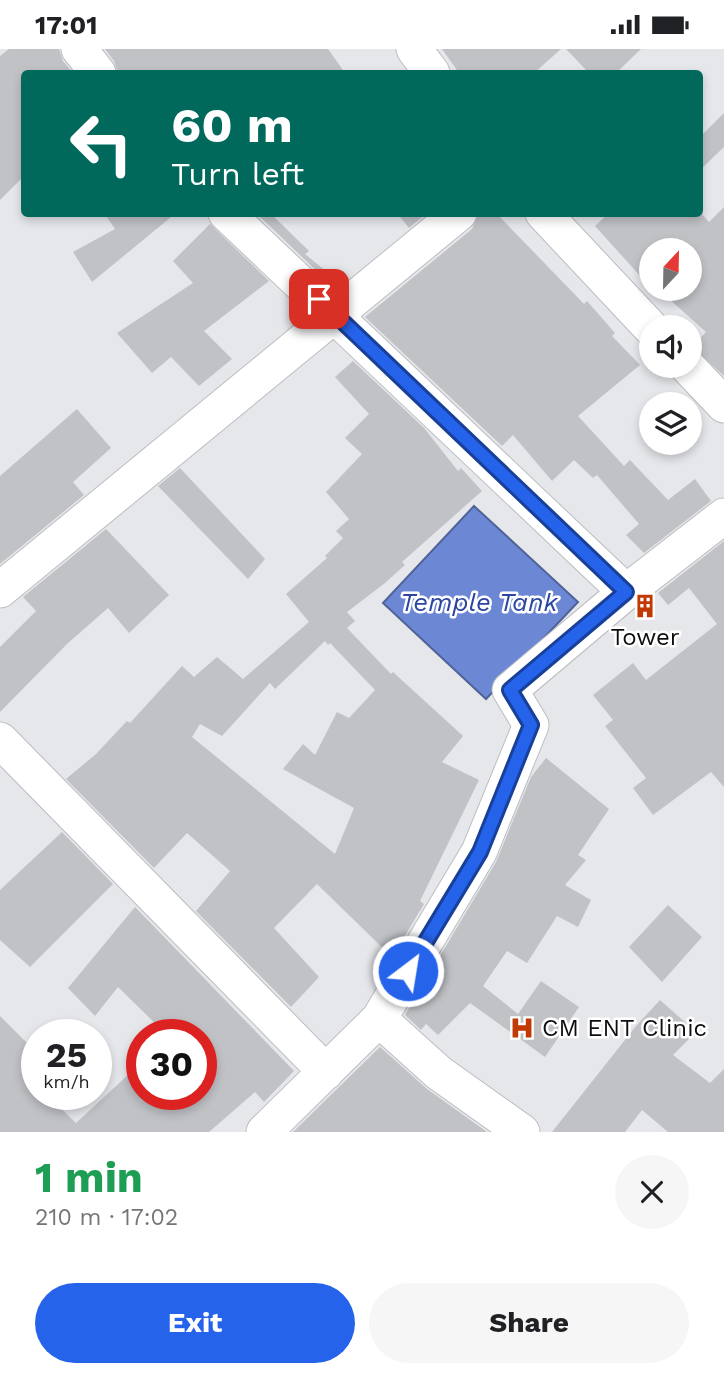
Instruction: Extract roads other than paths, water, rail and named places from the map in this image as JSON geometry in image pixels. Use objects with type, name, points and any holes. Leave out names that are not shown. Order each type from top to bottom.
[{"type":"street","points":[[79,49],[96,70]]},
{"type":"street","points":[[414,49],[430,70]]},
{"type":"street","points":[[230,217],[338,316],[626,592]]},
{"type":"street","points":[[0,590],[338,316],[454,217]]},
{"type":"street","points":[[547,217],[639,315]]},
{"type":"street","points":[[698,378],[724,405]]},
{"type":"street","points":[[264,1132],[379,1019],[480,852],[531,725],[510,690],[626,592],[724,516]]},
{"type":"street","points":[[0,740],[326,1072]]},
{"type":"street","points":[[379,1019],[439,1073],[522,1132]]},
{"type":"water","name":"Temple Tank","points":[[474,506],[578,602],[486,699],[383,603]]},
{"type":"place","name":"Tower","points":[[645,606]]},
{"type":"place","name":"CM ENT Clinic","points":[[522,1028]]}]
